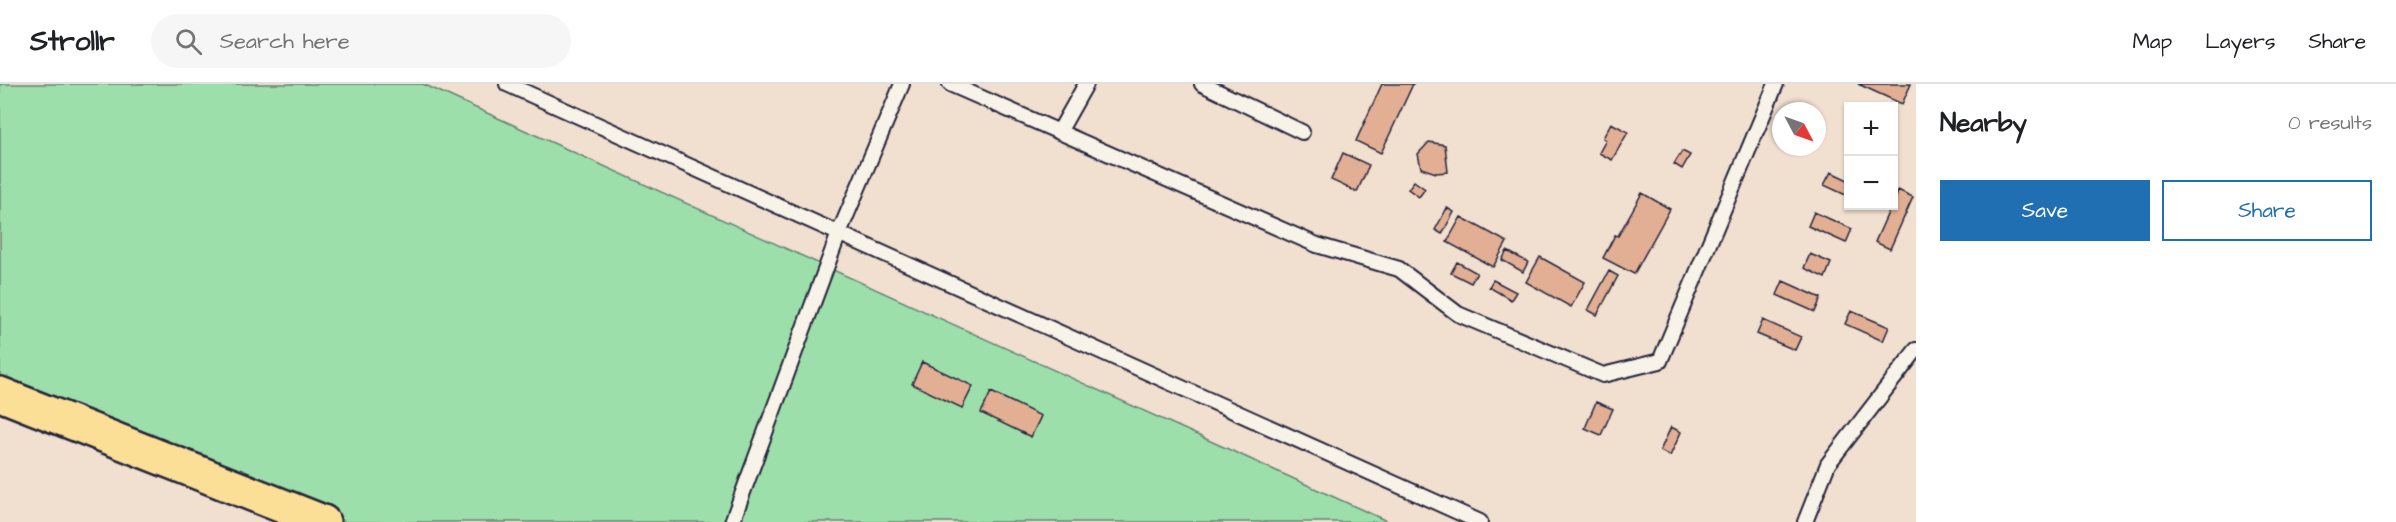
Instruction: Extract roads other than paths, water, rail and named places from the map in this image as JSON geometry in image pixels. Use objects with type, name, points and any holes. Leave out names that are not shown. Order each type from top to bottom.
[{"type":"main road","points":[[0,394],[323,522]]},
{"type":"lane","points":[[507,84],[1480,522]]},
{"type":"lane","points":[[732,522],[839,233],[902,84]]},
{"type":"lane","points":[[950,84],[1317,244],[1399,268],[1458,314],[1603,375],[1660,361],[1776,84]]},
{"type":"lane","points":[[1059,132],[1086,84]]},
{"type":"lane","points":[[1202,84],[1302,132]]},
{"type":"lane","points":[[1805,522],[1828,464],[1916,350]]}]
